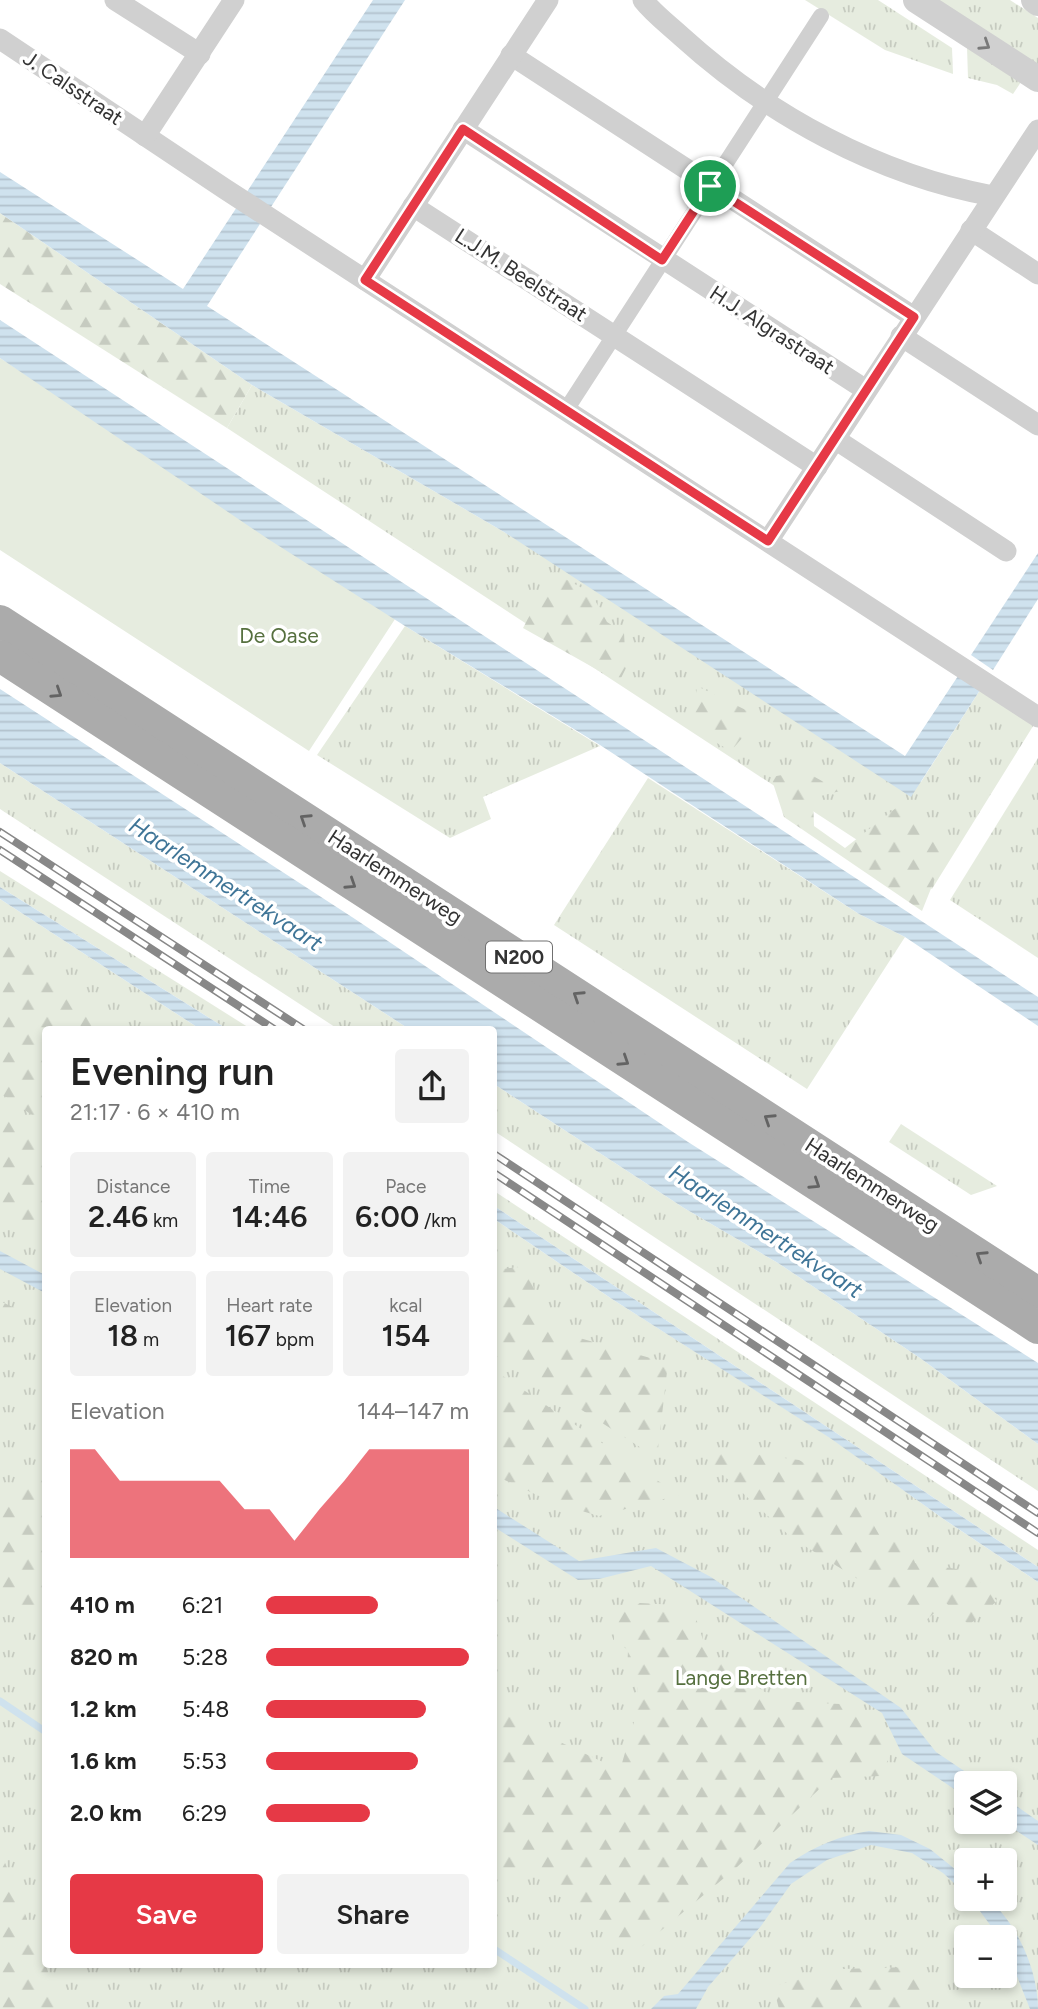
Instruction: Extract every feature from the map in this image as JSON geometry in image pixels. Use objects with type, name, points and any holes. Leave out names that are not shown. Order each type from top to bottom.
[{"type":"main road","name":"Haarlemmerweg","points":[[0,621],[1038,1293]]},
{"type":"main road","name":"Haarlemmerweg","points":[[0,656],[1038,1328]]},
{"type":"street","points":[[115,0],[200,54]]},
{"type":"street","name":"J. Calsstraat","points":[[145,136],[234,0]]},
{"type":"street","points":[[365,280],[548,0]]},
{"type":"street","points":[[643,0],[712,64],[765,102],[822,136],[897,169],[993,196]]},
{"type":"street","points":[[916,0],[1038,79]]},
{"type":"street","points":[[566,410],[622,340],[670,265],[710,186],[821,16]]},
{"type":"street","name":"J. Calsstraat","points":[[0,39],[225,189],[1038,717]]},
{"type":"street","points":[[511,55],[914,317]]},
{"type":"street","points":[[463,129],[670,265]]},
{"type":"street","points":[[768,541],[1038,130]]},
{"type":"street","name":"L.J.M. Beelstraat","points":[[413,206],[622,340]]},
{"type":"street","points":[[971,230],[1038,274]]},
{"type":"street","name":"H.J. Algrastraat","points":[[670,265],[866,390]]},
{"type":"street","points":[[901,336],[1038,425]]},
{"type":"street","points":[[622,340],[817,467]]},
{"type":"street","points":[[835,439],[1006,551]]},
{"type":"green space","points":[[805,0],[878,0],[952,48],[953,74],[885,50]]},
{"type":"green space","points":[[933,0],[1010,0],[1038,18],[1038,67]]},
{"type":"green space","points":[[967,47],[1021,82],[1013,94],[997,85],[968,78]]},
{"type":"green space","points":[[0,213],[252,385],[227,428],[0,284]]},
{"type":"green space","name":"De Oase","points":[[0,358],[397,616],[309,751],[0,550]]},
{"type":"green space","points":[[252,385],[504,532],[921,782],[982,687],[1035,723],[932,889],[227,428]]},
{"type":"green space","points":[[553,572],[591,593],[607,622],[624,633],[626,668],[619,682],[523,628]]},
{"type":"green space","points":[[405,626],[600,746],[483,797],[491,819],[450,838],[317,755]]},
{"type":"green space","points":[[697,686],[760,717],[731,751],[692,729]]},
{"type":"green space","points":[[1038,758],[1038,958],[950,900]]},
{"type":"green space","points":[[0,763],[404,1026],[333,1026],[0,809]]},
{"type":"green space","points":[[804,771],[840,791],[813,798],[814,826],[845,848],[896,808],[948,846],[922,911],[784,817],[771,777]]},
{"type":"green space","points":[[648,778],[859,914],[905,937],[807,1089],[554,925]]},
{"type":"green space","points":[[0,871],[246,1026],[222,1026],[0,887]]},
{"type":"green space","name":"Lange Bretten","points":[[0,899],[195,1026],[42,1026],[42,1968],[497,1968],[497,1221],[612,1299],[831,1438],[945,1520],[1038,1582],[1038,2009],[0,2009]]},
{"type":"green space","points":[[0,934],[16,941],[111,1026],[42,1026],[42,1122],[0,1093]]},
{"type":"green space","points":[[497,1086],[684,1208],[778,1263],[920,1358],[1038,1444],[1038,1491],[497,1133]]},
{"type":"green space","points":[[0,1114],[42,1142],[42,1232],[0,1209]]},
{"type":"green space","points":[[901,1124],[997,1186],[971,1195],[889,1142]]},
{"type":"green space","points":[[497,1193],[1038,1550],[1038,1567],[497,1208]]},
{"type":"green space","points":[[528,1266],[544,1328],[668,1363],[657,1458],[497,1356],[497,1270]]},
{"type":"green space","points":[[0,1301],[23,1312],[0,1336]]},
{"type":"green space","points":[[497,1372],[679,1495],[599,1516],[554,1503],[497,1476]]},
{"type":"green space","points":[[725,1450],[799,1460],[854,1491],[881,1538],[912,1545],[915,1563],[971,1571],[997,1601],[969,1625],[946,1603],[925,1621],[792,1538],[710,1463]]},
{"type":"green space","points":[[42,1475],[42,1620],[18,1611],[0,1587],[0,1500]]},
{"type":"green space","points":[[640,1603],[692,1606],[706,1649],[777,1701],[861,1705],[890,1756],[880,1776],[831,1778],[736,1868],[633,1954],[539,1872],[497,1869],[497,1696],[545,1735],[620,1770],[636,1715],[638,1688],[627,1674],[628,1650],[614,1640],[615,1612]]},
{"type":"green space","points":[[0,1854],[42,1959],[42,1968],[45,1968],[61,2009],[0,2009]]},
{"type":"green space","points":[[911,1967],[930,1986],[909,2009],[779,2009],[773,1986],[841,1969]]},
{"type":"water","points":[[373,0],[405,0],[207,306],[905,756],[960,673],[982,687],[911,797],[504,532],[252,385],[0,213],[0,172],[183,289]]},
{"type":"water","points":[[0,320],[1038,997],[1038,1026],[905,937],[859,914],[600,745],[268,539],[0,358]]},
{"type":"water","points":[[1038,553],[1038,599],[993,670],[971,655]]},
{"type":"water","name":"Haarlemmertrekvaart","points":[[0,689],[355,919],[688,1142],[1038,1363],[1038,1444],[920,1358],[778,1263],[684,1208],[497,1086],[497,1026],[404,1026],[0,763]]},
{"type":"water","points":[[0,887],[222,1026],[195,1026],[0,899]]},
{"type":"water","points":[[497,1208],[1038,1567],[1038,1582],[830,1438],[612,1299],[497,1221]]},
{"type":"water","points":[[0,1251],[42,1273],[42,1291],[0,1269]]},
{"type":"water","points":[[497,1509],[579,1561],[656,1548],[711,1577],[901,1708],[936,1752],[964,1771],[954,1771],[954,1789],[902,1754],[882,1713],[651,1566],[599,1579],[578,1580],[497,1529]]},
{"type":"water","points":[[1017,1806],[1038,1821],[1038,1845],[1017,1831]]},
{"type":"water","points":[[869,1831],[901,1835],[930,1849],[954,1868],[954,1883],[912,1853],[871,1845],[827,1860],[791,1884],[761,1926],[708,1987],[696,2009],[651,2009],[664,1996],[678,1994],[790,1863],[828,1842]]},
{"type":"water","points":[[980,1911],[1000,1911],[1011,1925],[990,1925]]},
{"type":"water","points":[[1017,1935],[1030,1964],[1037,1994],[1038,2009],[1030,2009],[1017,1976]]},
{"type":"waterway","points":[[0,1701],[42,1729]]},
{"type":"waterway","points":[[497,1951],[585,2009]]},
{"type":"railway","points":[[0,832],[298,1026]]},
{"type":"railway","points":[[0,850],[269,1026]]},
{"type":"railway","points":[[497,1156],[1038,1513]]},
{"type":"railway","points":[[497,1175],[1038,1533]]},
{"type":"route","points":[[463,129],[662,260],[710,186],[914,317],[768,541],[365,280],[463,129]]}]
